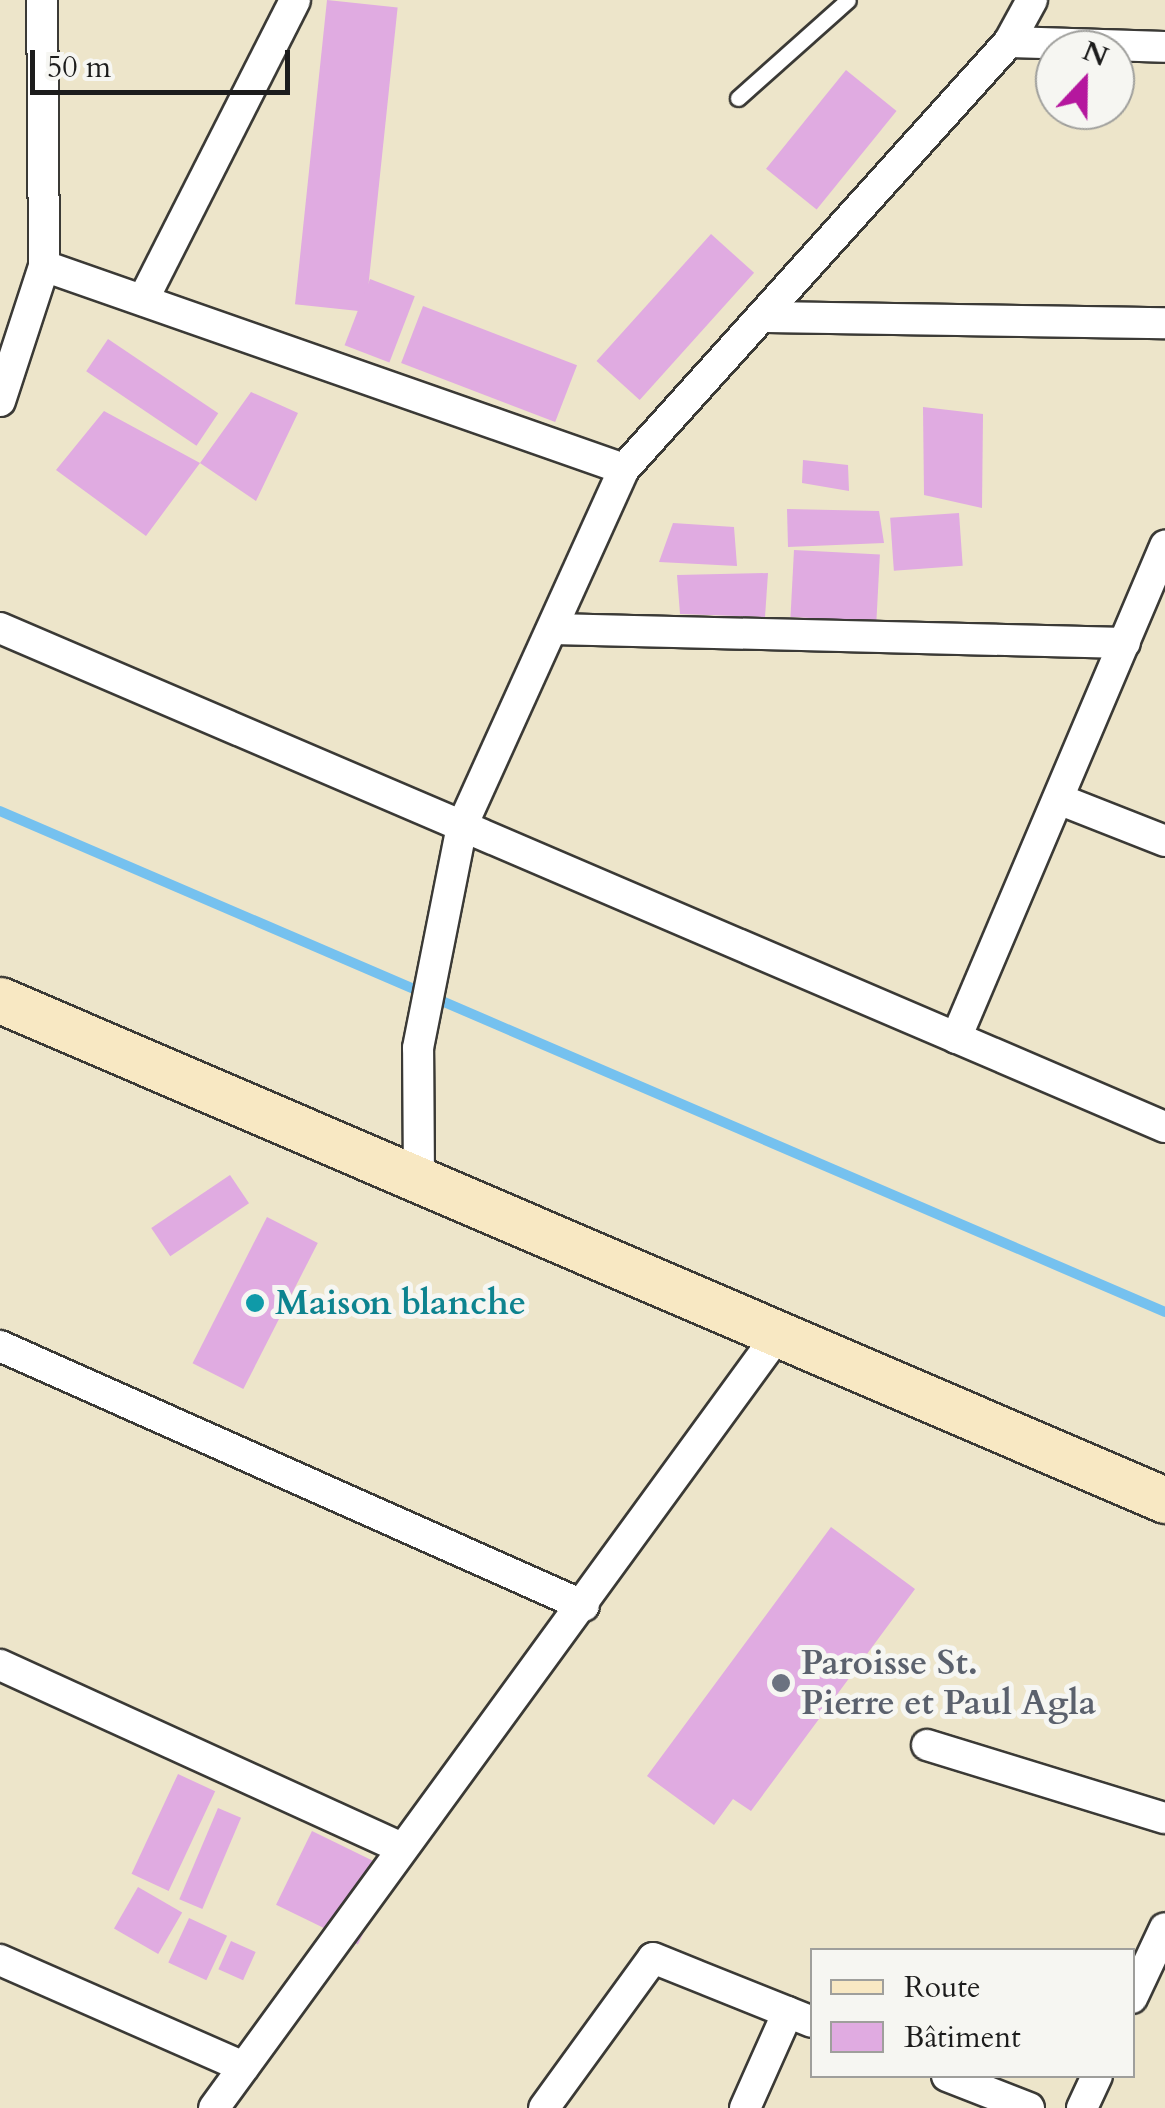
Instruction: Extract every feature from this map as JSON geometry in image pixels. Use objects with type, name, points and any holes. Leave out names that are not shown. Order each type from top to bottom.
[{"type":"street","points":[[0,401],[44,266],[42,0]]},
{"type":"street","points":[[143,300],[295,0]]},
{"type":"street","points":[[419,1180],[418,1048],[462,826],[624,470],[1009,42],[1032,0]]},
{"type":"street","points":[[1009,42],[1165,47]]},
{"type":"street","points":[[44,266],[624,470]]},
{"type":"street","points":[[766,316],[1165,323]]},
{"type":"street","points":[[956,1038],[1061,800],[1165,546]]},
{"type":"street","points":[[0,628],[1165,1128]]},
{"type":"street","points":[[554,630],[1126,643]]},
{"type":"street","points":[[1061,800],[1165,841]]},
{"type":"street","points":[[0,1000],[1165,1500]]},
{"type":"street","points":[[214,2108],[584,1606],[778,1334]]},
{"type":"street","points":[[0,1346],[584,1606]]},
{"type":"street","points":[[0,1664],[402,1848]]},
{"type":"street","points":[[927,1745],[1165,1818]]},
{"type":"street","points":[[1135,1992],[1165,1928]]},
{"type":"street","points":[[544,2108],[653,1958],[800,2017],[745,2108]]},
{"type":"street","points":[[0,1960],[244,2067]]},
{"type":"street","points":[[952,2078],[1029,2108]]},
{"type":"street","points":[[1082,2108],[1096,2078]]},
{"type":"lane","points":[[738,98],[848,0]]},
{"type":"building","points":[[327,0],[398,7],[366,312],[295,304]]},
{"type":"building","points":[[846,70],[897,111],[817,210],[766,169]]},
{"type":"building","points":[[711,234],[754,273],[640,400],[597,361]]},
{"type":"building","points":[[370,279],[415,296],[389,362],[345,345]]},
{"type":"building","points":[[423,306],[577,365],[555,422],[401,363]]},
{"type":"building","points":[[108,339],[218,413],[196,446],[86,371]]},
{"type":"building","points":[[251,392],[298,413],[256,501],[200,463]]},
{"type":"building","points":[[923,407],[983,414],[982,508],[924,495]]},
{"type":"building","points":[[104,411],[200,463],[146,536],[56,470]]},
{"type":"building","points":[[803,460],[848,465],[849,491],[802,483]]},
{"type":"building","points":[[787,509],[879,511],[884,543],[788,547]]},
{"type":"building","points":[[959,513],[963,566],[894,571],[890,518]]},
{"type":"building","points":[[673,523],[734,527],[737,566],[659,562]]},
{"type":"building","points":[[794,550],[880,555],[876,621],[790,617]]},
{"type":"building","points":[[768,573],[765,617],[680,614],[677,575]]},
{"type":"building","points":[[230,1175],[249,1203],[170,1256],[151,1228]]},
{"type":"building","name":"Maison blanche","points":[[267,1217],[318,1243],[243,1389],[193,1363]]},
{"type":"building","name":"Paroisse St. Pierre et Paul Agla","points":[[831,1527],[915,1589],[751,1811],[733,1799],[714,1825],[647,1776]]},
{"type":"building","points":[[178,1774],[215,1791],[169,1891],[132,1874]]},
{"type":"building","points":[[218,1808],[241,1818],[202,1909],[179,1899]]},
{"type":"building","points":[[312,1831],[394,1871],[358,1945],[276,1905]]},
{"type":"building","points":[[138,1887],[182,1912],[158,1954],[114,1929]]},
{"type":"building","points":[[189,1918],[227,1936],[206,1980],[168,1962]]},
{"type":"building","points":[[231,1941],[256,1952],[243,1980],[218,1969]]},
{"type":"waterway","points":[[0,811],[1165,1312]]},
{"type":"place","name":"Maison blanche","points":[[255,1303]]},
{"type":"place","name":"Paroisse St. Pierre et Paul Agla","points":[[781,1683]]}]
